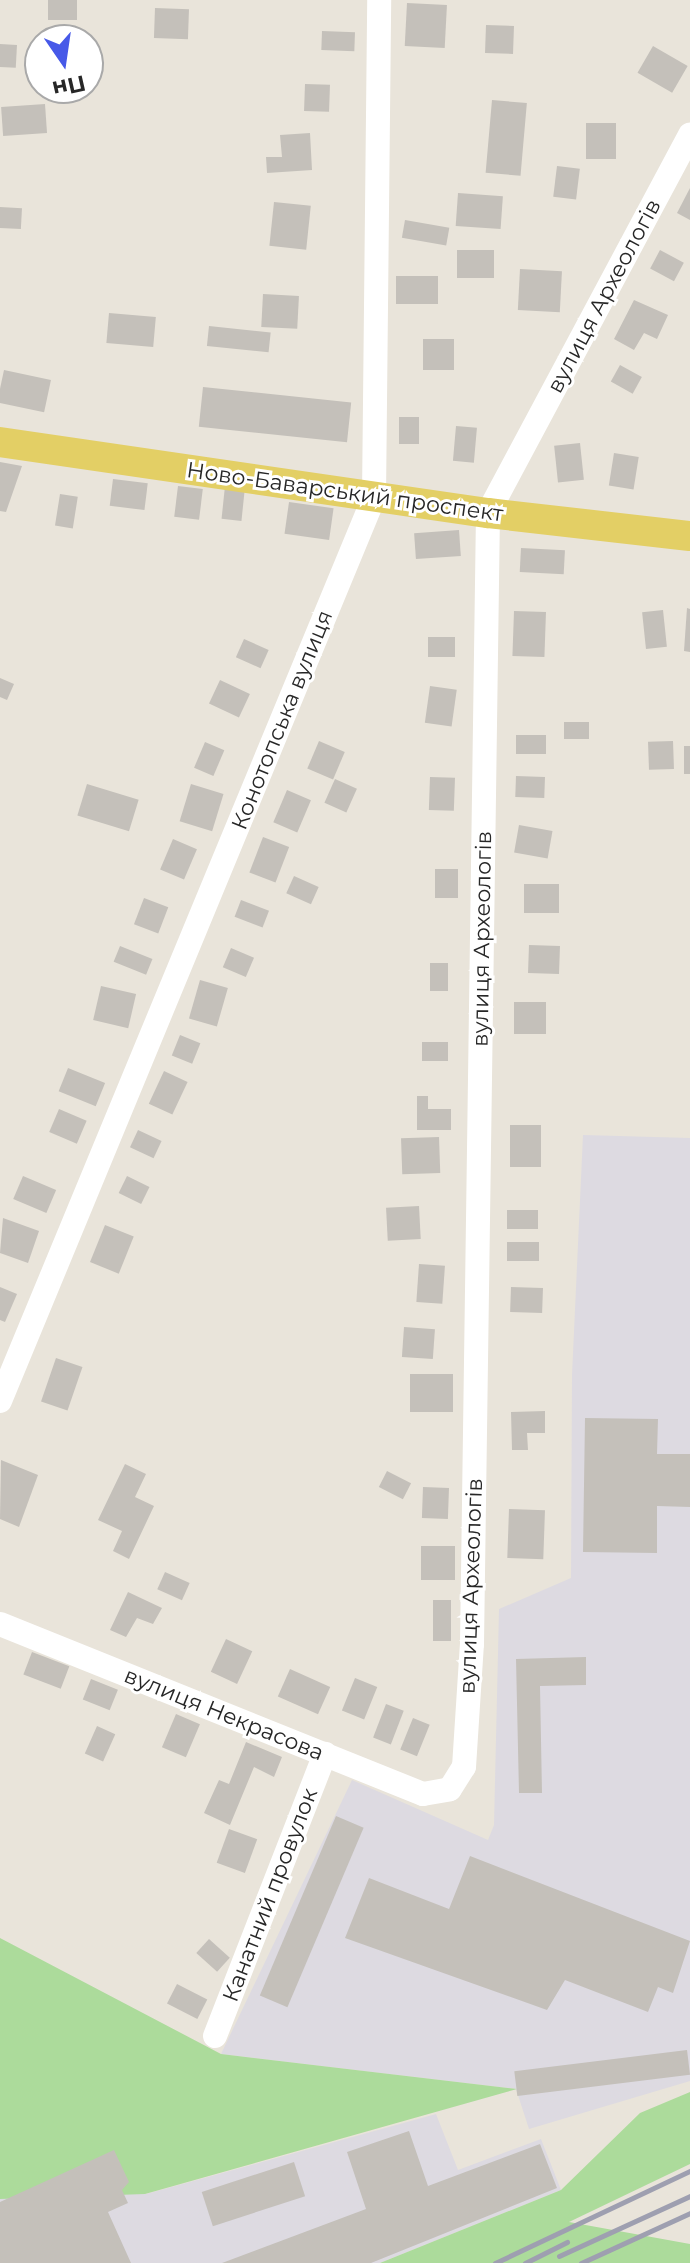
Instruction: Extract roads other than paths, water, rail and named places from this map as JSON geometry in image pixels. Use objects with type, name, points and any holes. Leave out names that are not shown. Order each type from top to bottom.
[{"type":"main road","name":"Ново-Баварський проспект","points":[[0,442],[488,513],[690,536]]},
{"type":"street","name":"Конотопська вулиця","points":[[0,1401],[374,497],[379,0]]},
{"type":"street","name":"вулиця Археологів","points":[[450,1789],[464,1767],[472,1644],[488,513],[690,135]]},
{"type":"street","name":"вулиця Некрасова","points":[[0,1624],[423,1794],[450,1789]]},
{"type":"street","name":"Канатний провулок","points":[[215,2036],[325,1754]]},
{"type":"railway","points":[[495,2263],[690,2171]]},
{"type":"railway","points":[[559,2256],[690,2196]]},
{"type":"railway","points":[[581,2263],[690,2213]]},
{"type":"railway","points":[[525,2263],[567,2242]]}]
